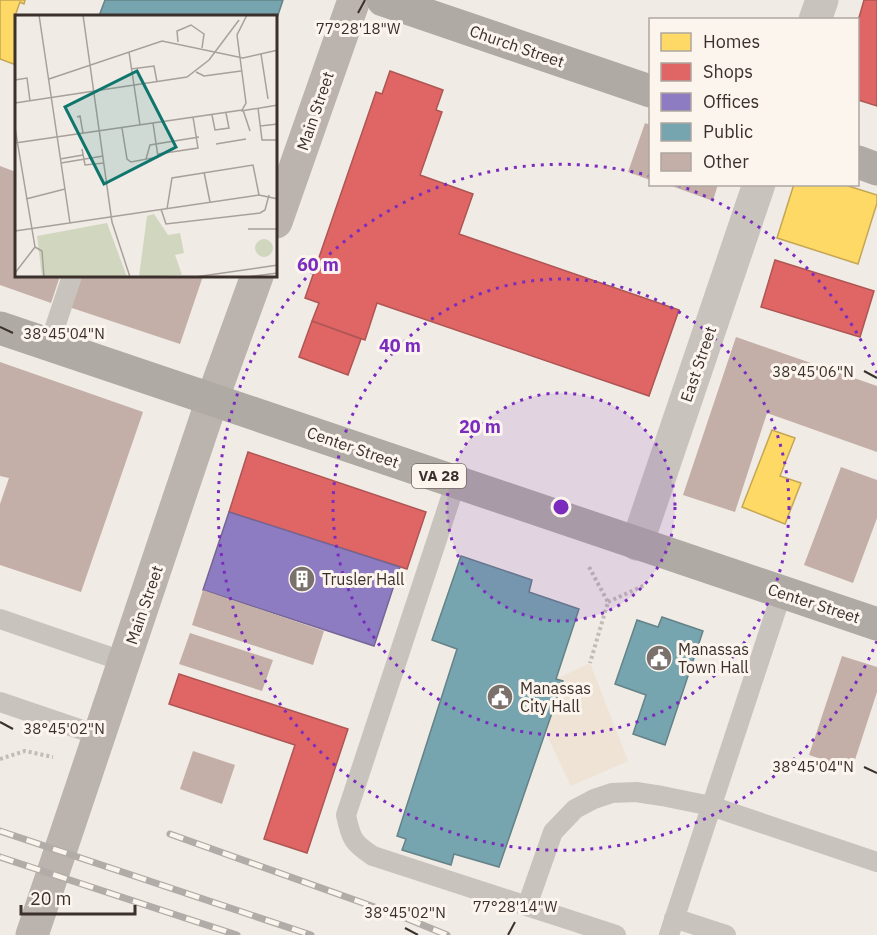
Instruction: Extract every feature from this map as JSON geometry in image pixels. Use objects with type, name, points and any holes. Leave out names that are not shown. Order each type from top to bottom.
[{"type":"highway","name":"Church Street","points":[[383,0],[649,90]]},
{"type":"highway","points":[[859,162],[877,169]]},
{"type":"highway","name":"Center Street","points":[[0,328],[877,624]]},
{"type":"street","name":"Main Street","points":[[278,216],[354,0]]},
{"type":"street","points":[[816,18],[822,0]]},
{"type":"street","name":"East Street","points":[[637,544],[758,186]]},
{"type":"street","name":"Main Street","points":[[32,935],[212,400],[256,278]]},
{"type":"lane","points":[[49,345],[71,278]]},
{"type":"lane","points":[[456,482],[346,815],[349,830],[356,845],[373,856],[616,935]]},
{"type":"lane","points":[[726,935],[671,926],[782,592]]},
{"type":"lane","points":[[0,619],[124,662]]},
{"type":"lane","points":[[0,702],[100,736]]},
{"type":"lane","points":[[527,906],[553,832],[575,809],[594,799],[612,794],[636,792],[711,806],[877,862]]},
{"type":"path","points":[[585,560],[608,602],[590,663]]},
{"type":"path","points":[[608,602],[651,582]]},
{"type":"path","points":[[0,759],[25,752],[89,767]]},
{"type":"shaded area","points":[[590,663],[628,761],[571,786],[546,733],[563,682],[556,679]]},
{"type":"building: Homes","points":[[0,0],[25,0],[24,4],[20,2],[15,15],[15,65],[0,59]]},
{"type":"building: Homes","points":[[793,186],[848,186],[877,195],[877,203],[858,264],[777,238]]},
{"type":"building: Homes","points":[[772,430],[795,438],[780,476],[801,483],[785,524],[742,507]]},
{"type":"building: Shops","points":[[864,0],[877,0],[877,106],[859,100],[859,18]]},
{"type":"building: Shops","points":[[390,71],[443,90],[436,110],[442,112],[420,175],[473,194],[459,234],[679,310],[649,396],[377,303],[365,340],[312,321],[319,303],[305,298],[376,92],[382,94]]},
{"type":"building: Shops","points":[[775,260],[874,291],[860,337],[761,307]]},
{"type":"building: Shops","points":[[312,321],[361,339],[348,375],[299,357]]},
{"type":"building: Shops","points":[[248,452],[426,512],[407,569],[229,512]]},
{"type":"building: Shops","points":[[179,674],[348,729],[307,853],[264,839],[295,745],[169,704]]},
{"type":"building: Offices","name":"Trusler Hall","points":[[229,512],[400,567],[374,646],[203,590]]},
{"type":"building: Public","points":[[105,0],[283,0],[278,15],[99,15]]},
{"type":"building: Public","name":"Manassas City Hall","points":[[461,556],[532,580],[529,592],[579,609],[556,679],[563,681],[499,867],[454,854],[451,865],[402,850],[406,839],[397,836],[457,649],[432,640]]},
{"type":"building: Public","name":"Manassas Town Hall","points":[[662,617],[703,631],[665,745],[633,734],[646,695],[615,684],[637,620],[658,627]]},
{"type":"building: Other","points":[[645,123],[649,125],[649,180],[628,172]]},
{"type":"building: Other","points":[[0,166],[15,172],[15,278],[59,278],[51,303],[0,285]]},
{"type":"building: Other","points":[[672,186],[717,186],[713,201]]},
{"type":"building: Other","points":[[79,278],[202,278],[180,344],[69,307]]},
{"type":"building: Other","points":[[736,337],[877,386],[877,452],[767,413],[735,512],[683,495]]},
{"type":"building: Other","points":[[0,362],[143,412],[81,592],[0,565],[0,504],[9,478],[0,476]]},
{"type":"building: Other","points":[[841,467],[877,480],[877,518],[853,583],[804,565]]},
{"type":"building: Other","points":[[203,590],[324,631],[313,665],[192,625]]},
{"type":"building: Other","points":[[190,633],[273,660],[262,691],[179,664]]},
{"type":"building: Other","points":[[842,656],[877,667],[877,692],[852,769],[809,755]]},
{"type":"building: Other","points":[[193,751],[235,765],[222,804],[180,789]]},
{"type":"railway","points":[[0,831],[311,935]]},
{"type":"railway","points":[[170,834],[447,935]]},
{"type":"railway","points":[[0,857],[237,935]]},
{"type":"place","name":"Trusler Hall","points":[[302,579]]},
{"type":"place","name":"Manassas Town Hall","points":[[659,658]]},
{"type":"place","name":"Manassas City Hall","points":[[500,697]]}]
